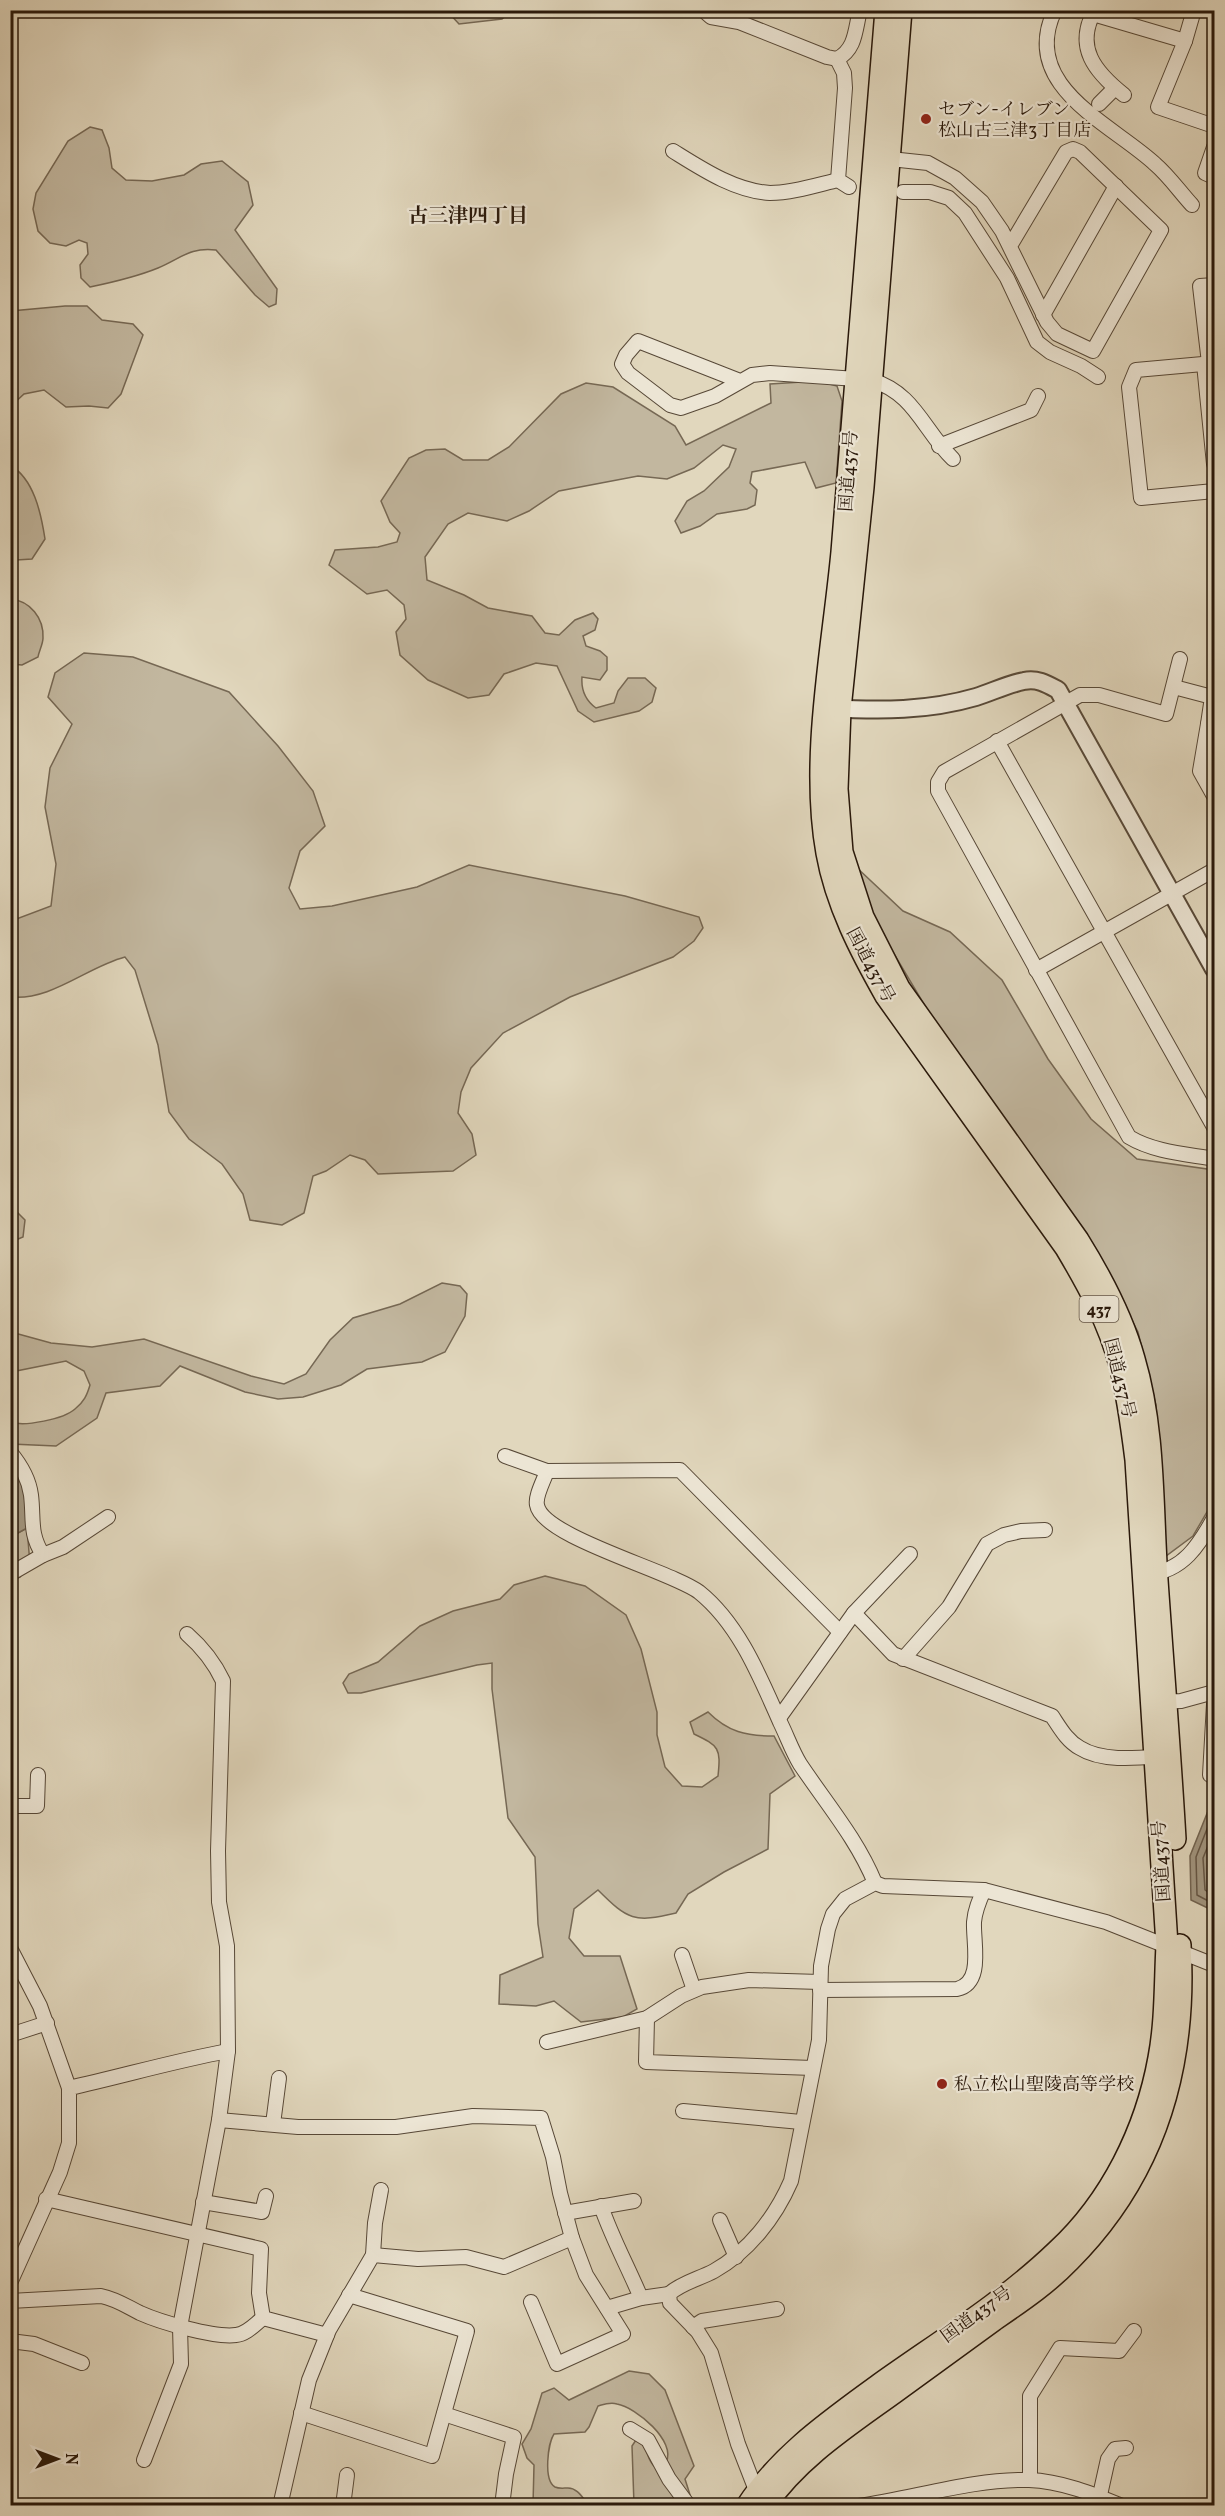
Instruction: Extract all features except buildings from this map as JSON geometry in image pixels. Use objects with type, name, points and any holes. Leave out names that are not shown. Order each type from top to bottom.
[{"type":"highway","name":"国道437号","points":[[757,2502],[828,2442],[1024,2299],[1068,2262],[1101,2225],[1125,2192],[1143,2156],[1171,2085],[1180,2022],[1150,1574],[1151,1459],[1134,1358],[1103,1281],[1078,1240],[899,988],[874,943],[863,917],[842,852],[833,709],[853,602],[863,379],[881,158],[886,10]]},
{"type":"highway","name":"国道437号","points":[[881,158],[901,10]]},
{"type":"street","points":[[703,10],[711,17],[739,22],[837,59],[848,53],[853,43],[860,10]]},
{"type":"street","points":[[1054,10],[1049,21],[1047,44],[1054,75],[1071,98],[1106,128],[1156,164],[1192,205]]},
{"type":"street","points":[[1194,10],[1185,41],[1158,106],[1215,126]]},
{"type":"street","points":[[1099,104],[1119,91],[1095,66],[1087,51],[1085,39],[1094,12],[1185,41]]},
{"type":"street","points":[[673,151],[707,172],[754,191],[772,193],[843,184],[845,88],[844,73],[837,59]]},
{"type":"street","points":[[1215,147],[1205,173],[1215,177]]},
{"type":"street","points":[[881,158],[928,163],[955,178],[982,202],[1010,246],[1043,315],[1057,334],[1093,351],[1161,230],[1080,152],[1073,149],[1066,152],[1010,246]]},
{"type":"street","points":[[1043,315],[1116,186]]},
{"type":"street","points":[[903,192],[930,192],[949,198],[965,213],[1006,278],[1037,342],[1050,352],[1081,366],[1098,377]]},
{"type":"street","points":[[1215,285],[1200,286],[1209,363],[1215,464]]},
{"type":"street","points":[[740,381],[638,341],[626,355],[622,364],[628,373],[670,405],[681,408],[715,396],[752,375],[863,379],[885,385],[908,400],[939,446],[953,459]]},
{"type":"street","points":[[1209,363],[1136,370],[1129,387],[1141,498],[1215,491]]},
{"type":"street","points":[[939,446],[1031,410],[1038,396]]},
{"type":"street","points":[[1180,659],[1166,714],[1099,695],[1080,695],[944,772],[938,782],[938,791],[1129,1137],[1142,1145],[1156,1149],[1215,1159]]},
{"type":"street","points":[[833,709],[891,711],[944,704],[975,698],[1024,680],[1046,683],[1058,690],[1215,969]]},
{"type":"street","points":[[1174,687],[1212,697],[1211,725],[1200,771],[1215,796]]},
{"type":"street","points":[[997,741],[1215,1127]]},
{"type":"street","points":[[1036,970],[1215,870]]},
{"type":"street","points":[[10,1452],[25,1474],[31,1494],[35,1542],[43,1555]]},
{"type":"street","points":[[505,1456],[547,1471],[680,1470],[840,1632]]},
{"type":"street","points":[[547,1471],[536,1503],[540,1514],[550,1523],[622,1559],[697,1591],[736,1635],[753,1664],[799,1762],[832,1808],[867,1864],[875,1883],[883,1886],[984,1890],[1106,1922],[1215,1965]]},
{"type":"street","points":[[10,1574],[43,1555],[63,1547],[108,1517]]},
{"type":"street","points":[[1150,1574],[1174,1568],[1198,1547],[1215,1518]]},
{"type":"street","points":[[903,1659],[949,1607],[987,1544],[1004,1535],[1021,1531],[1046,1530]]},
{"type":"street","points":[[778,1718],[854,1613],[910,1554]]},
{"type":"street","points":[[854,1613],[893,1654],[1052,1716],[1068,1738],[1081,1749],[1112,1756],[1162,1756]]},
{"type":"street","points":[[144,2460],[181,2364],[180,2327],[219,2120],[228,2051],[228,1946],[219,1902],[218,1851],[223,1681],[203,1649],[187,1634]]},
{"type":"street","points":[[1158,1702],[1181,1701],[1215,1692]]},
{"type":"street","points":[[1210,1775],[1215,1704]]},
{"type":"street","points":[[10,1806],[37,1806],[38,1775]]},
{"type":"street","points":[[607,2308],[641,2298],[669,2294],[675,2288],[713,2271],[736,2257],[747,2247],[783,2198],[791,2181],[819,2040],[821,1966],[833,1914],[845,1899],[875,1883]]},
{"type":"street","points":[[547,2042],[647,2018],[694,1990],[749,1980],[820,1986],[957,1989],[966,1987],[974,1974],[974,1923],[976,1907],[984,1890]]},
{"type":"street","points":[[10,1948],[47,2023],[69,2088],[69,2143],[60,2172],[10,2283]]},
{"type":"street","points":[[682,1955],[694,1990]]},
{"type":"street","points":[[647,2018],[646,2062],[813,2068]]},
{"type":"street","points":[[10,2035],[47,2023]]},
{"type":"street","points":[[69,2088],[145,2071],[170,2062],[228,2051]]},
{"type":"street","points":[[273,2124],[279,2078]]},
{"type":"street","points":[[683,2111],[801,2122]]},
{"type":"street","points":[[219,2120],[273,2124],[396,2127],[473,2116],[541,2118],[554,2157],[572,2238],[586,2275],[623,2334],[557,2364],[531,2302]]},
{"type":"street","points":[[279,2505],[309,2380],[327,2335],[373,2255],[375,2223],[381,2190]]},
{"type":"street","points":[[203,2202],[262,2212],[266,2196]]},
{"type":"street","points":[[46,2199],[261,2249],[259,2293],[263,2318]]},
{"type":"street","points":[[565,2212],[634,2200]]},
{"type":"street","points":[[601,2206],[611,2235],[622,2252],[641,2298]]},
{"type":"street","points":[[720,2220],[736,2257]]},
{"type":"street","points":[[373,2255],[418,2259],[466,2257],[504,2267],[572,2238]]},
{"type":"street","points":[[669,2294],[670,2303],[693,2327],[711,2353],[757,2502]]},
{"type":"street","points":[[301,2413],[432,2456],[467,2331],[349,2295]]},
{"type":"street","points":[[10,2301],[101,2296],[113,2298],[140,2313],[180,2327],[238,2335],[248,2331],[263,2318]]},
{"type":"street","points":[[693,2327],[702,2321],[777,2309]]},
{"type":"street","points":[[263,2318],[327,2335]]},
{"type":"street","points":[[1030,2480],[1030,2396],[1060,2349],[1119,2351],[1134,2331]]},
{"type":"street","points":[[10,2341],[34,2344],[82,2363]]},
{"type":"street","points":[[444,2414],[514,2437],[502,2505]]},
{"type":"street","points":[[630,2429],[648,2440],[669,2479],[688,2505]]},
{"type":"street","points":[[1098,2501],[1108,2458],[1115,2449],[1126,2448]]},
{"type":"street","points":[[343,2505],[347,2475]]},
{"type":"street","points":[[859,2505],[888,2502],[966,2485],[1030,2480],[1057,2484],[1098,2501],[1122,2505]]},
{"type":"shaded area","points":[[447,11],[511,11],[502,19],[459,24]]},
{"type":"shaded area","points":[[90,127],[102,130],[109,148],[112,168],[126,180],[152,181],[184,175],[201,164],[222,161],[248,182],[253,205],[235,230],[277,289],[276,304],[269,307],[255,295],[216,250],[192,252],[141,274],[90,287],[81,278],[80,265],[88,254],[87,243],[79,240],[66,246],[50,243],[38,231],[33,209],[36,193],[68,141]]},
{"type":"shaded area","points":[[87,306],[102,320],[133,324],[143,335],[121,394],[108,408],[66,407],[44,390],[24,394],[11,406],[11,311]]},
{"type":"shaded area","points":[[818,381],[837,386],[842,401],[836,483],[816,488],[805,462],[752,472],[750,483],[757,490],[755,505],[747,509],[717,514],[700,526],[681,533],[675,521],[687,501],[704,491],[729,467],[736,449],[723,445],[694,468],[667,479],[638,476],[559,491],[529,511],[507,521],[468,513],[448,524],[425,557],[427,580],[464,595],[488,608],[532,616],[545,633],[559,635],[575,620],[593,613],[598,619],[595,630],[583,636],[586,646],[600,651],[607,657],[607,670],[600,680],[582,677],[584,694],[596,708],[614,703],[618,691],[628,678],[645,678],[656,688],[652,702],[639,711],[594,722],[578,711],[557,666],[536,663],[504,674],[489,695],[468,698],[428,680],[400,655],[396,632],[406,619],[404,605],[387,590],[367,594],[329,565],[335,550],[378,547],[397,542],[400,533],[390,522],[381,501],[409,458],[426,450],[445,449],[463,460],[488,460],[509,447],[561,394],[586,383],[613,387],[675,426],[686,445],[771,403],[770,384]]},
{"type":"shaded area","points":[[10,465],[18,471],[31,488],[41,518],[45,539],[32,559],[16,560],[11,557]]},
{"type":"shaded area","points":[[11,599],[30,607],[38,617],[43,631],[38,657],[22,665],[11,664]]},
{"type":"shaded area","points":[[84,653],[133,657],[229,692],[278,746],[313,791],[325,826],[300,851],[289,888],[300,909],[332,906],[417,887],[469,865],[625,896],[699,917],[703,928],[694,941],[673,957],[570,997],[503,1033],[471,1068],[461,1092],[458,1113],[472,1134],[476,1155],[453,1171],[378,1174],[365,1160],[350,1155],[326,1171],[313,1176],[304,1213],[282,1225],[250,1220],[243,1194],[222,1164],[189,1139],[169,1112],[158,1045],[135,970],[125,957],[55,989],[26,997],[11,997],[11,921],[51,906],[56,864],[45,807],[50,768],[72,724],[48,697],[55,673]]},
{"type":"shaded area","points":[[854,865],[903,911],[950,932],[1002,980],[1048,1059],[1091,1119],[1137,1159],[1214,1170],[1214,1500],[1193,1536],[1166,1556],[1156,1405],[1138,1332],[1084,1230],[931,1016],[872,917]]},
{"type":"shaded area","points":[[11,1206],[25,1220],[23,1237],[11,1242]]},
{"type":"shaded area","points":[[442,1283],[460,1286],[467,1294],[465,1316],[445,1352],[422,1362],[367,1369],[341,1385],[303,1397],[278,1399],[245,1392],[180,1366],[160,1386],[106,1393],[97,1418],[56,1446],[11,1444],[11,1422],[34,1423],[70,1413],[83,1401],[90,1385],[84,1371],[66,1361],[11,1372],[11,1332],[51,1343],[92,1347],[144,1339],[251,1376],[284,1384],[306,1374],[330,1340],[353,1318],[400,1304]]},
{"type":"shaded area","points":[[27,1528],[30,1564],[20,1577],[11,1580],[10,1537]]},
{"type":"shaded area","points":[[545,1576],[585,1586],[626,1615],[641,1649],[657,1712],[657,1735],[665,1767],[682,1786],[702,1787],[718,1776],[719,1759],[716,1749],[709,1742],[694,1734],[690,1722],[708,1712],[715,1719],[738,1732],[774,1736],[795,1776],[770,1794],[768,1849],[688,1894],[676,1913],[650,1918],[632,1916],[617,1908],[598,1890],[574,1909],[569,1938],[584,1956],[620,1956],[637,2009],[623,2017],[581,2022],[554,2001],[536,2006],[499,2004],[500,1975],[543,1957],[538,1924],[535,1857],[508,1818],[492,1689],[492,1663],[361,1693],[348,1693],[343,1683],[349,1674],[378,1662],[420,1626],[453,1611],[500,1599],[514,1585]]},
{"type":"shaded area","points":[[629,2371],[649,2374],[665,2390],[694,2466],[685,2479],[691,2498],[703,2505],[634,2505],[632,2446],[636,2440],[643,2445],[655,2467],[666,2462],[668,2454],[666,2445],[660,2436],[644,2418],[625,2407],[612,2403],[598,2406],[585,2432],[554,2434],[550,2445],[548,2470],[551,2483],[557,2488],[572,2488],[589,2505],[533,2505],[534,2465],[527,2458],[522,2444],[531,2429],[542,2393],[554,2388],[569,2400]]},
{"type":"water","points":[[19,1479],[24,1491],[27,1528],[11,1537],[10,1482]]},
{"type":"water","points":[[1214,1796],[1214,1911],[1191,1900],[1190,1856]]},
{"type":"place","name":"セブン-イレブン 松山古三津3丁目店","points":[[926,119]]},
{"type":"place","name":"私立松山聖陵高等学校","points":[[942,2084]]},
{"type":"district","name":"古三津四丁目","points":[[468,215]]}]
